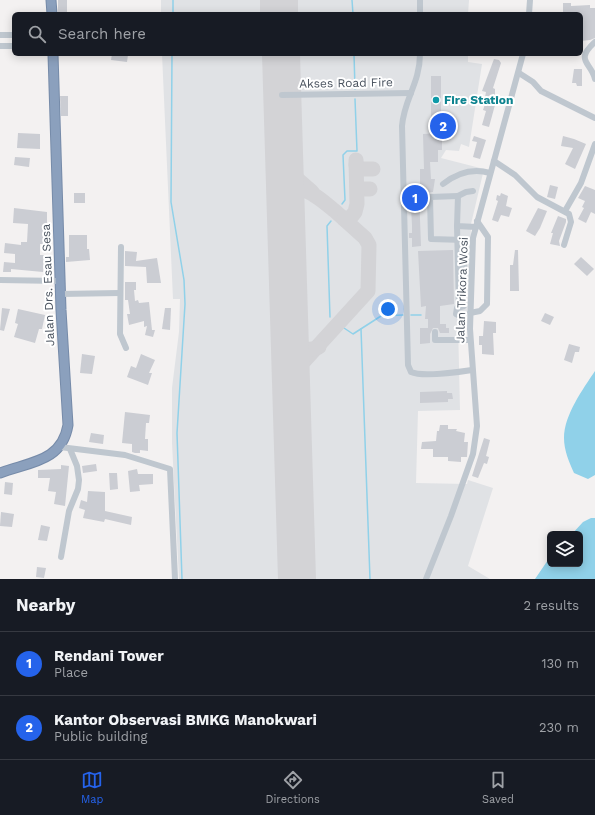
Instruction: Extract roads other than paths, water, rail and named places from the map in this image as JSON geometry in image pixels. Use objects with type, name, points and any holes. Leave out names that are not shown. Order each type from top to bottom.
[{"type":"highway","points":[[51,0],[52,12]]},
{"type":"highway","name":"Jalan Drs. Esau Sesa","points":[[53,56],[60,294],[68,421],[65,437],[60,447]]},
{"type":"highway","points":[[0,473],[48,456],[60,447]]},
{"type":"street","points":[[420,0],[420,12]]},
{"type":"street","points":[[529,12],[530,0]]},
{"type":"street","points":[[0,35],[12,34]]},
{"type":"street","points":[[595,42],[587,51],[584,59],[595,79]]},
{"type":"street","points":[[0,46],[12,46]]},
{"type":"street","points":[[420,56],[418,76],[404,110],[402,126],[409,368],[411,372],[418,374],[472,370]]},
{"type":"street","name":"Jalan Trikora Wosi","points":[[426,579],[473,454],[477,426],[470,340],[466,315],[472,255],[476,224],[523,56]]},
{"type":"street","points":[[519,73],[548,95],[595,118]]},
{"type":"street","name":"Akses Road Fire","points":[[282,95],[411,93]]},
{"type":"street","points":[[565,211],[581,183],[595,144]]},
{"type":"street","points":[[494,161],[515,175],[537,197],[570,215],[571,221],[564,245]]},
{"type":"street","points":[[443,184],[454,176],[465,172],[480,171],[490,173]]},
{"type":"street","points":[[457,226],[476,224],[487,234],[489,240],[487,304],[480,311],[466,315],[455,313],[459,307],[464,306],[464,240],[431,239],[430,197],[458,196],[466,192],[475,191],[484,195]]},
{"type":"street","points":[[457,239],[458,196]]},
{"type":"street","points":[[121,246],[120,334],[126,348]]},
{"type":"street","points":[[0,280],[60,281]]},
{"type":"street","points":[[60,294],[120,293]]},
{"type":"street","points":[[435,332],[435,340],[470,340]]},
{"type":"street","points":[[60,447],[125,455],[170,468],[174,579]]},
{"type":"street","points":[[61,557],[69,511],[78,489],[79,480],[77,466],[70,449]]},
{"type":"water","points":[[595,371],[595,475],[588,479],[574,473],[566,451],[564,438],[567,420],[571,411]]},
{"type":"water","points":[[591,518],[595,518],[595,579],[535,579],[547,561],[547,567],[583,567],[583,531],[575,531],[583,522]]},
{"type":"waterway","points":[[173,0],[173,12]]},
{"type":"waterway","points":[[352,0],[353,12]]},
{"type":"waterway","points":[[172,56],[171,202],[184,280],[185,304],[177,433],[182,579]]},
{"type":"waterway","points":[[354,56],[355,89]]},
{"type":"waterway","points":[[342,204],[345,200],[343,155],[347,151],[357,151],[355,99]]},
{"type":"waterway","points":[[330,317],[327,226],[331,221]]},
{"type":"waterway","points":[[344,328],[353,334],[381,316],[403,315]]},
{"type":"waterway","points":[[411,315],[421,315]]},
{"type":"waterway","points":[[361,329],[370,579]]},
{"type":"place","name":"Fire Station","points":[[436,100]]},
{"type":"place","name":"Kantor Observasi BMKG Manokwari","points":[[443,126]]},
{"type":"place","name":"Rendani Tower","points":[[415,198]]}]
